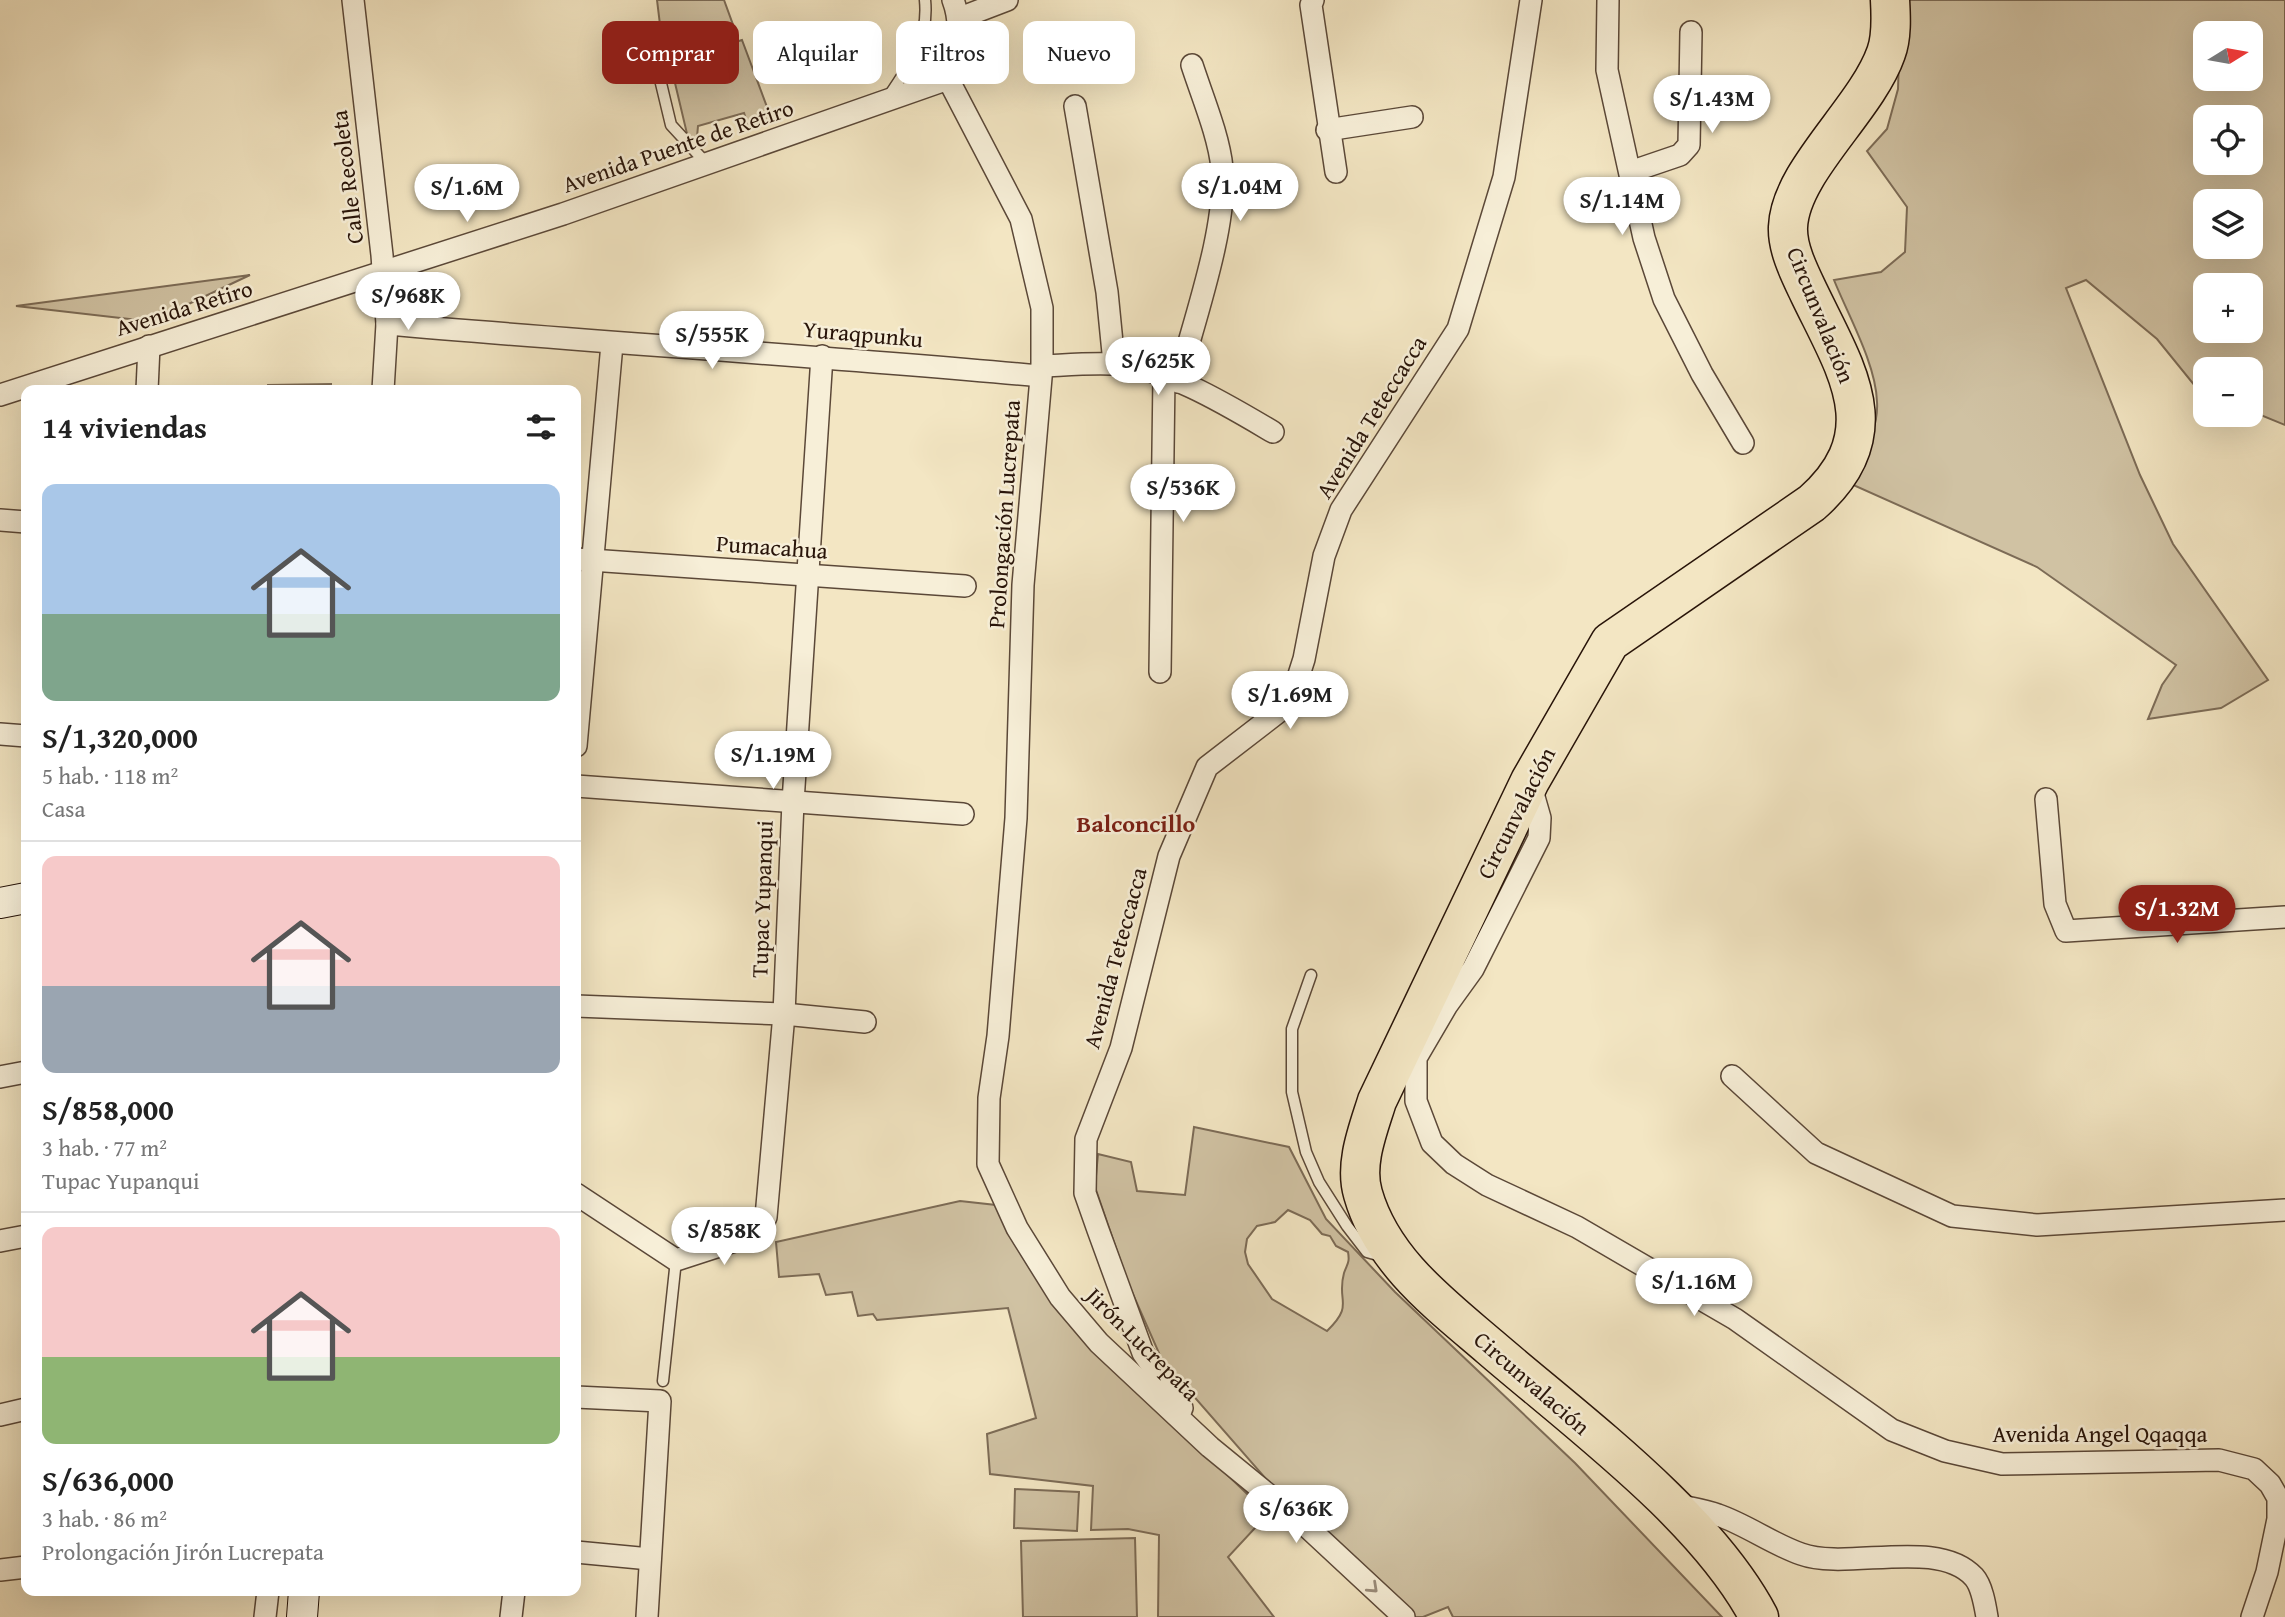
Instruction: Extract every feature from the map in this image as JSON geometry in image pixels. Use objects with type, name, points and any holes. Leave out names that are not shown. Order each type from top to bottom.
[{"type":"highway","name":"Circunvalación","points":[[1759,1617],[1728,1567],[1668,1503],[1437,1302],[1397,1261],[1383,1240],[1363,1193],[1360,1173],[1365,1142],[1377,1101],[1530,781],[1610,642],[1804,495],[1831,486],[1844,468],[1854,444],[1855,407],[1847,371],[1796,266],[1788,229],[1792,203],[1804,182],[1875,80],[1887,50],[1890,0]]},
{"type":"street","name":"Calle Recoleta","points":[[353,0],[384,273],[387,324],[383,385]]},
{"type":"street","points":[[956,9],[1007,0]]},
{"type":"street","points":[[1313,0],[1311,5],[1327,130],[1336,172]]},
{"type":"street","name":"Avenida Teteccacca","points":[[1210,1447],[1143,1353],[1085,1193],[1086,1139],[1121,1048],[1169,856],[1207,767],[1290,703],[1304,659],[1324,556],[1341,510],[1458,329],[1504,177],[1531,0]]},
{"type":"street","points":[[1608,0],[1607,71],[1644,238],[1664,299],[1702,374],[1743,443]]},
{"type":"street","points":[[1630,172],[1680,156],[1689,145],[1691,32]]},
{"type":"street","points":[[1160,672],[1171,379],[1219,226],[1222,196],[1222,166],[1192,65]]},
{"type":"street","name":"Avenida Puente de Retiro","points":[[384,273],[934,84]]},
{"type":"street","name":"Prolongación Lucrepata","points":[[951,84],[1021,219],[1042,308],[1041,371],[1023,585],[1016,818],[998,1036]]},
{"type":"street","points":[[1075,106],[1107,292],[1114,363]]},
{"type":"street","points":[[1327,130],[1412,117]]},
{"type":"street","name":"Avenida Retiro","points":[[30,385],[384,273]]},
{"type":"street","name":"Yuraqpunku","points":[[387,324],[612,344],[1041,371],[1114,363],[1171,379],[1217,399],[1273,432]]},
{"type":"street","points":[[581,630],[584,560],[612,344]]},
{"type":"street","points":[[147,385],[149,346]]},
{"type":"street","name":"Tupac Yupanqui","points":[[676,1260],[759,1233],[766,1217],[783,1014],[793,802],[822,356]]},
{"type":"street","name":"Avenida Retiro","points":[[0,395],[21,388]]},
{"type":"street","points":[[0,520],[21,522]]},
{"type":"street","name":"Pumacahua","points":[[584,560],[965,586]]},
{"type":"street","points":[[0,734],[21,736]]},
{"type":"street","name":"Avenida Angel Qqaqqa","points":[[1530,781],[1541,818],[1539,838],[1473,969],[1447,1005],[1416,1059],[1416,1101],[1432,1143],[1454,1164],[1487,1185],[1577,1227],[1735,1319],[1892,1430],[1945,1451],[2002,1464],[2218,1461],[2254,1469],[2270,1484],[2278,1498],[2278,1519],[2267,1572],[2252,1617]]},
{"type":"street","points":[[581,786],[963,814]]},
{"type":"street","points":[[2046,799],[2055,904],[2059,920],[2066,931],[2285,917]]},
{"type":"street","points":[[0,903],[21,899]]},
{"type":"street","points":[[581,1006],[783,1014],[865,1023]]},
{"type":"street","name":"Jirón Lucrepata","points":[[998,1036],[989,1098],[988,1164],[1017,1228],[1060,1297],[1099,1343],[1210,1447]]},
{"type":"street","points":[[0,1077],[21,1073]]},
{"type":"street","points":[[1732,1076],[1816,1153],[1952,1216],[2037,1226],[2285,1210]]},
{"type":"street","points":[[581,1197],[676,1260]]},
{"type":"street","points":[[0,1241],[21,1237]]},
{"type":"street","points":[[581,1397],[662,1391],[647,1617]]},
{"type":"street","points":[[0,1415],[21,1410]]},
{"type":"street","points":[[1210,1447],[1304,1524],[1405,1617]]},
{"type":"street","points":[[1668,1503],[1719,1515],[1802,1555],[1827,1559],[1931,1558],[1956,1565],[1974,1577],[1984,1600],[1987,1617]]},
{"type":"street","points":[[581,1552],[650,1559]]},
{"type":"street","points":[[0,1570],[21,1568]]},
{"type":"street","points":[[265,1617],[267,1596]]},
{"type":"street","points":[[302,1617],[304,1596]]},
{"type":"street","points":[[511,1617],[513,1596]]},
{"type":"lane","points":[[886,101],[918,53],[927,21],[925,0]]},
{"type":"lane","points":[[661,84],[671,125],[707,164]]},
{"type":"lane","points":[[1311,975],[1292,1028],[1292,1092],[1306,1152],[1319,1182],[1346,1226],[1367,1252],[1397,1261]]},
{"type":"lane","points":[[662,1391],[676,1260]]},
{"type":"shaded area","points":[[657,0],[724,0],[732,21],[660,21]]},
{"type":"shaded area","points":[[1901,0],[2285,0],[2285,425],[2263,416],[2263,357],[2193,357],[2193,384],[2157,339],[2086,280],[2066,288],[2140,475],[2173,544],[2268,680],[2221,708],[2148,719],[2162,685],[2176,665],[2037,567],[1851,484],[1872,433],[1877,402],[1867,356],[1834,280],[1881,272],[1905,252],[1907,207],[1867,151],[1887,129],[1898,89]]},
{"type":"shaded area","points":[[742,40],[753,69],[753,84],[758,84],[773,123],[749,127],[744,113],[698,126],[697,137],[688,138],[675,84],[739,84],[739,41]]},
{"type":"shaded area","points":[[250,275],[159,318],[138,320],[16,306]]},
{"type":"shaded area","points":[[331,384],[331,385],[268,385]]},
{"type":"shaded area","points":[[1194,1127],[1289,1147],[1326,1219],[1395,1292],[1575,1463],[1722,1617],[1453,1617],[1448,1607],[1423,1617],[1412,1617],[1274,1488],[1162,1360],[1128,1283],[1095,1187],[1098,1154],[1131,1162],[1137,1191],[1185,1195]],"holes":[[[1288,1210],[1310,1220],[1322,1234],[1330,1236],[1336,1246],[1348,1252],[1342,1283],[1343,1308],[1327,1331],[1272,1299],[1248,1264],[1245,1252],[1247,1239],[1257,1226],[1275,1222]]]},
{"type":"shaded area","points":[[960,1201],[996,1205],[1188,1437],[1268,1514],[1228,1557],[1274,1617],[1158,1617],[1159,1535],[1128,1529],[1091,1530],[1093,1486],[990,1474],[987,1434],[1036,1418],[1008,1308],[877,1320],[873,1314],[858,1316],[852,1292],[826,1295],[819,1274],[779,1277],[776,1242]]},
{"type":"shaded area","points":[[1015,1489],[1079,1492],[1077,1531],[1014,1528]]},
{"type":"shaded area","points":[[1135,1538],[1137,1617],[1023,1617],[1021,1541]]},
{"type":"district","name":"Balconcillo","points":[[1136,824]]}]
